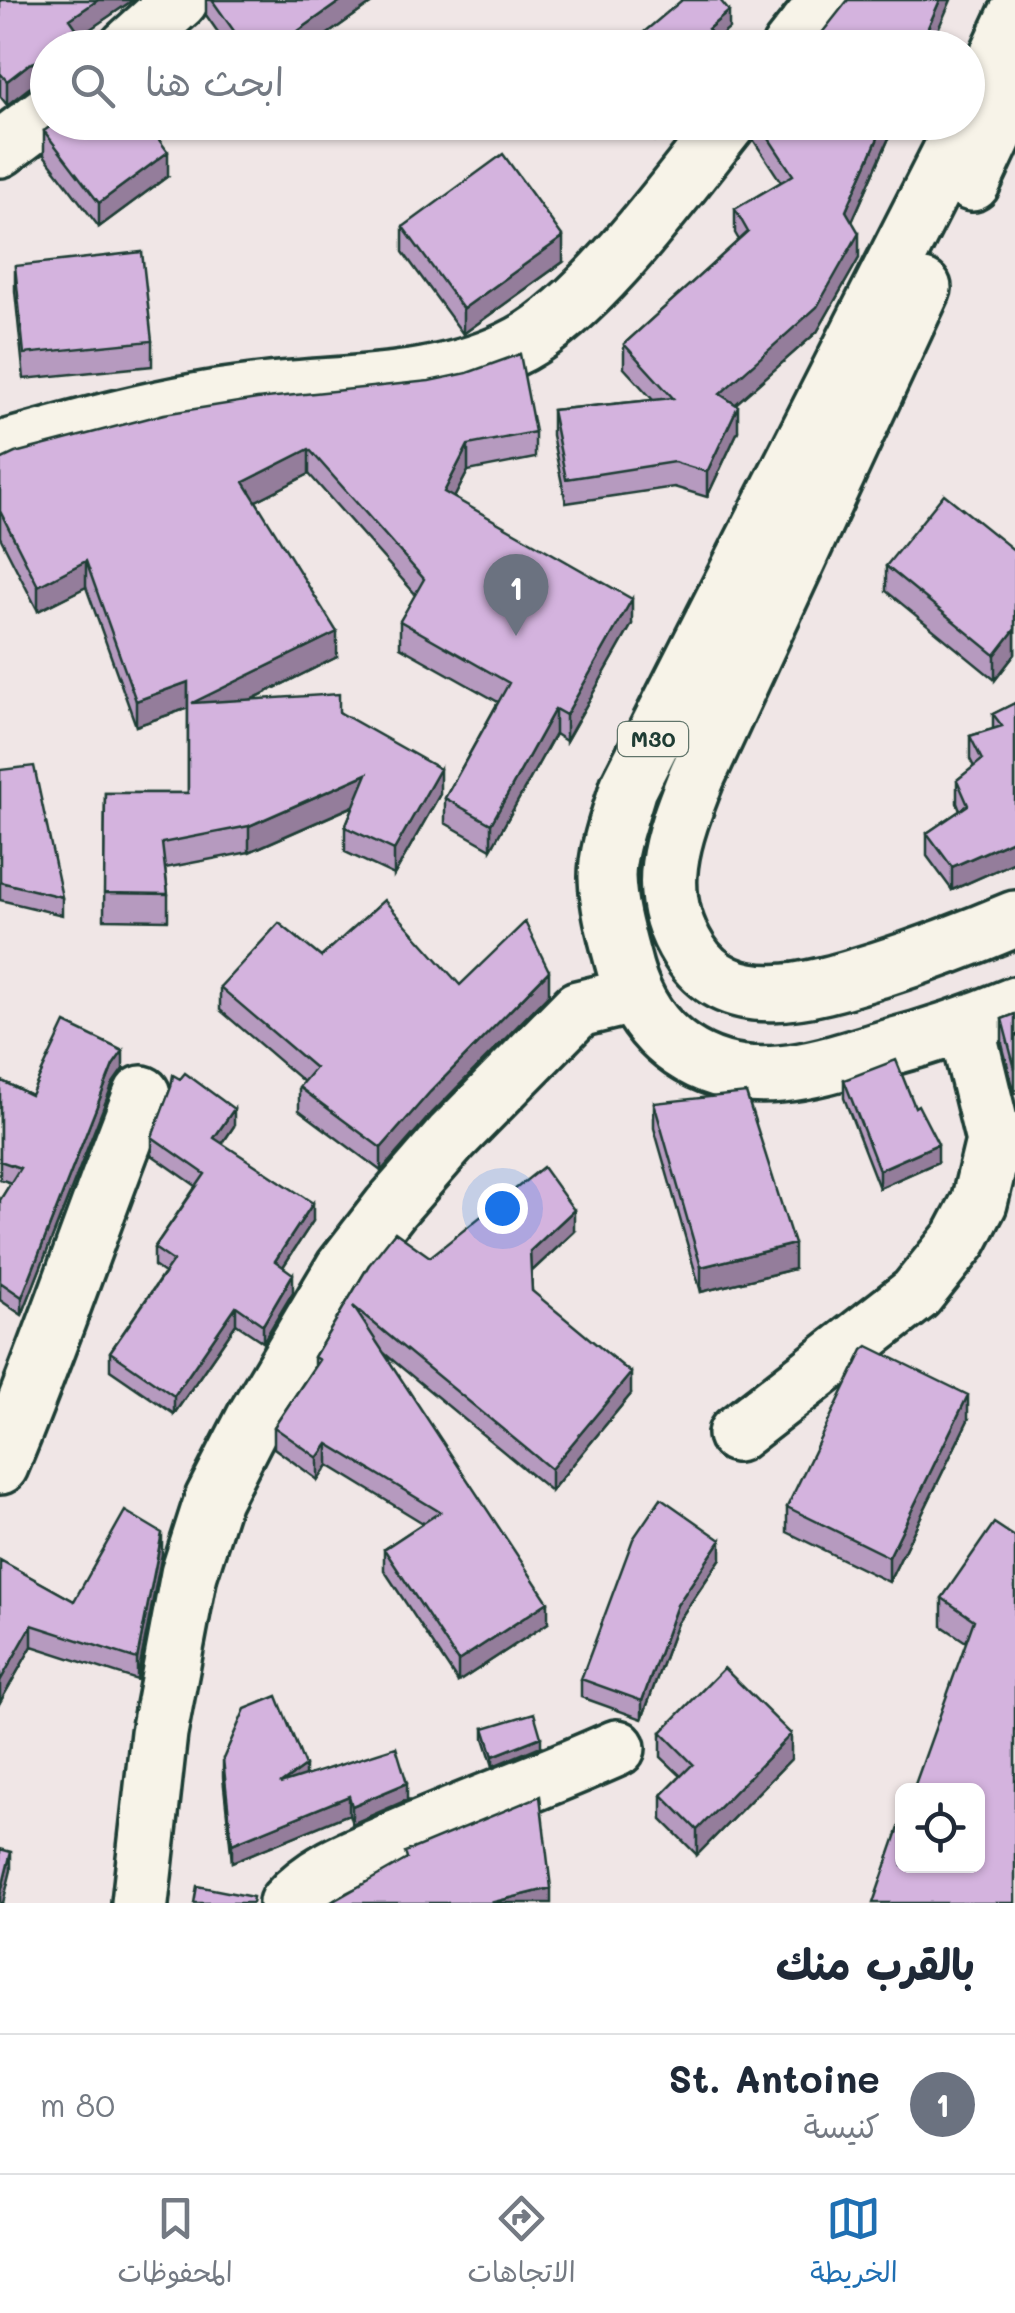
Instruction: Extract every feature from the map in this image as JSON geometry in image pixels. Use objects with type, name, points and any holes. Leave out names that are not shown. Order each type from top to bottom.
[{"type":"main road","points":[[148,30],[180,0]]},
{"type":"main road","points":[[804,30],[828,0]]},
{"type":"main road","name":"M30","points":[[985,82],[1015,18]]},
{"type":"main road","name":"M30","points":[[1015,91],[697,776],[674,836],[667,902],[676,931],[696,963],[714,980],[768,994],[818,989],[948,948],[1015,919]]},
{"type":"main road","points":[[0,149],[30,126]]},
{"type":"main road","points":[[0,450],[232,396],[380,383],[480,363],[524,342],[566,310],[610,265],[714,140]]},
{"type":"main road","name":"M30","points":[[957,140],[628,788],[607,874],[614,927],[632,996],[658,1034],[698,1061],[742,1074],[781,1074],[834,1064],[991,1016]]},
{"type":"main road","points":[[140,1903],[158,1733],[189,1574],[213,1500],[254,1420],[342,1269],[452,1136],[578,1009],[632,996]]},
{"type":"main road","points":[[736,1434],[916,1294],[960,1239],[980,1204],[994,1141],[991,1016]]},
{"type":"main road","points":[[0,1466],[142,1094]]},
{"type":"main road","points":[[288,1903],[304,1884],[344,1862],[617,1748]]},
{"type":"building","points":[[0,0],[98,0],[70,19],[78,30],[30,30],[30,64],[7,81],[0,73]]},
{"type":"building","points":[[212,0],[342,0],[300,30],[233,30]]},
{"type":"building","points":[[682,0],[720,0],[729,11],[709,30],[646,30]]},
{"type":"building","points":[[848,0],[940,0],[927,30],[824,30]]},
{"type":"building","points":[[51,140],[159,140],[168,152],[99,203]]},
{"type":"building","points":[[770,140],[877,140],[846,211],[859,233],[817,307],[720,394],[738,406],[707,472],[674,462],[566,479],[552,410],[673,398],[624,344],[748,232],[735,209],[793,175]]},
{"type":"building","points":[[503,154],[563,237],[463,309],[403,227]]},
{"type":"building","points":[[142,252],[152,341],[24,354],[15,266]]},
{"type":"building","points":[[520,354],[535,432],[468,445],[444,492],[632,599],[566,715],[555,709],[491,824],[445,798],[509,683],[400,621],[424,579],[309,449],[244,482],[337,632],[192,703],[339,694],[339,712],[440,769],[394,850],[345,827],[367,774],[249,826],[162,843],[168,894],[104,893],[105,793],[188,793],[188,682],[136,701],[86,561],[38,586],[0,511],[0,460],[164,414],[257,399],[429,381],[467,373]]},
{"type":"building","points":[[944,494],[1015,551],[1015,629],[995,655],[886,566]]},
{"type":"building","points":[[1015,703],[1015,839],[952,867],[927,833],[968,805],[957,780],[982,760],[970,736],[1002,726],[993,714]]},
{"type":"building","points":[[34,766],[62,897],[0,882],[0,770]]},
{"type":"building","points":[[384,900],[460,985],[525,922],[549,971],[430,1092],[381,1148],[299,1087],[315,1068],[220,987],[279,923],[321,957]]},
{"type":"building","points":[[1015,1014],[1015,1069],[1002,1019]]},
{"type":"building","points":[[65,1023],[123,1051],[113,1065],[22,1297],[0,1282],[0,1200],[20,1168],[0,1161],[0,1080],[31,1095]]},
{"type":"building","points":[[896,1060],[915,1107],[918,1105],[938,1144],[879,1170],[844,1080]]},
{"type":"building","points":[[185,1073],[234,1109],[214,1138],[313,1203],[275,1261],[293,1274],[263,1325],[236,1306],[174,1396],[110,1352],[173,1261],[154,1248],[205,1174],[152,1137],[173,1075],[180,1079]]},
{"type":"building","points":[[746,1093],[794,1244],[701,1267],[654,1103]]},
{"type":"building","points":[[543,1167],[574,1210],[530,1251],[532,1291],[631,1373],[551,1469],[353,1306],[548,1602],[458,1661],[384,1549],[440,1512],[328,1444],[318,1458],[274,1427],[319,1360],[314,1357],[369,1265],[395,1232],[430,1257]]},
{"type":"building","points":[[868,1346],[968,1395],[889,1557],[787,1507]]},
{"type":"building","points":[[661,1498],[721,1540],[677,1605],[642,1701],[581,1679],[633,1539]]},
{"type":"building","points":[[125,1511],[162,1533],[137,1659],[32,1625],[0,1681],[0,1560],[74,1601]]},
{"type":"building","points":[[994,1523],[1015,1537],[1015,1903],[873,1903],[895,1839],[895,1873],[985,1873],[985,1783],[916,1783],[974,1620],[942,1598]]},
{"type":"building","points":[[724,1668],[791,1734],[697,1830],[662,1795],[693,1764],[661,1732]]},
{"type":"building","points":[[277,1696],[305,1766],[280,1784],[396,1747],[407,1783],[352,1806],[349,1796],[232,1844],[223,1759],[245,1709]]},
{"type":"building","points":[[534,1713],[541,1737],[493,1756],[484,1728]]},
{"type":"building","points":[[540,1796],[551,1888],[490,1903],[330,1903],[407,1859],[405,1852]]},
{"type":"building","points":[[0,1849],[11,1852],[0,1896]]},
{"type":"building","points":[[197,1886],[253,1897],[252,1903],[194,1903]]},
{"type":"place","name":"St. Antoine","points":[[516,636]]}]
